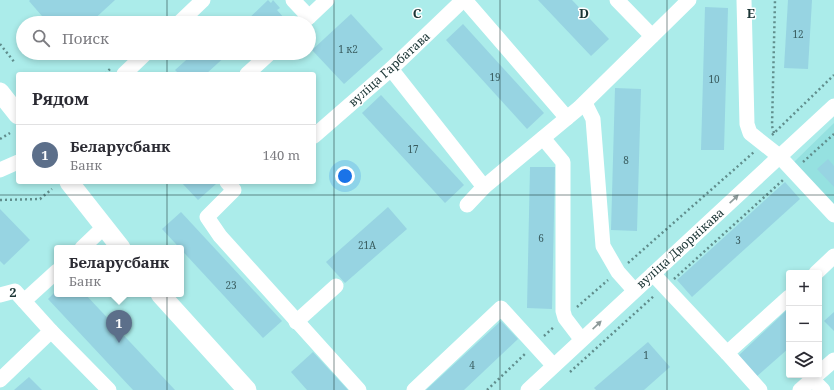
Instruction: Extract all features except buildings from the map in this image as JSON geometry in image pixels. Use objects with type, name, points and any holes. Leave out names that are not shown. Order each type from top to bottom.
[{"type":"main road","points":[[0,92],[16,112]]},
{"type":"main road","points":[[60,185],[104,227],[119,245]]},
{"type":"main road","points":[[163,297],[246,390]]},
{"type":"street","points":[[186,16],[203,0]]},
{"type":"street","points":[[293,0],[303,16]]},
{"type":"street","points":[[309,16],[327,0]]},
{"type":"street","points":[[464,0],[568,118]]},
{"type":"street","name":"вуліца Гарбатава","points":[[316,134],[391,69],[464,0]]},
{"type":"street","points":[[617,0],[652,36]]},
{"type":"street","points":[[467,205],[484,187],[568,118],[689,0]]},
{"type":"street","points":[[744,0],[747,124],[750,133],[769,138],[784,152],[792,171],[834,215]]},
{"type":"street","points":[[127,72],[139,60]]},
{"type":"street","points":[[249,72],[262,60]]},
{"type":"street","points":[[391,69],[484,187]]},
{"type":"street","points":[[585,102],[594,119],[603,246],[618,272],[634,290]]},
{"type":"street","name":"вуліца Дворнікава","points":[[528,390],[581,339],[834,106]]},
{"type":"street","points":[[543,138],[564,162],[565,318],[581,339]]},
{"type":"street","points":[[0,170],[16,163]]},
{"type":"street","points":[[229,184],[234,190],[206,217],[220,236],[296,322],[359,390]]},
{"type":"street","points":[[85,245],[104,227]]},
{"type":"street","points":[[819,270],[834,256]]},
{"type":"street","points":[[24,302],[54,274]]},
{"type":"street","points":[[653,274],[760,390]]},
{"type":"street","points":[[296,322],[336,286]]},
{"type":"street","points":[[0,295],[15,291],[51,331],[109,390]]},
{"type":"street","points":[[727,353],[786,300]]},
{"type":"street","points":[[414,390],[501,308],[554,365]]},
{"type":"street","points":[[0,380],[51,331]]},
{"type":"street","points":[[822,371],[834,360]]},
{"type":"street","points":[[800,390],[814,378]]},
{"type":"street","points":[[817,378],[823,390]]},
{"type":"path","points":[[769,138],[772,126],[775,0]]},
{"type":"path","points":[[0,44],[15,63]]},
{"type":"path","points":[[487,390],[565,318],[769,138],[834,75]]},
{"type":"path","points":[[0,139],[10,133]]},
{"type":"path","points":[[769,138],[784,152],[801,163],[834,134]]},
{"type":"path","points":[[567,374],[792,171]]},
{"type":"path","points":[[0,200],[40,199],[60,185]]},
{"type":"shaded area","points":[[834,123],[834,210],[792,164]]},
{"type":"place","name":"Беларусбанк","points":[[119,343]]}]
